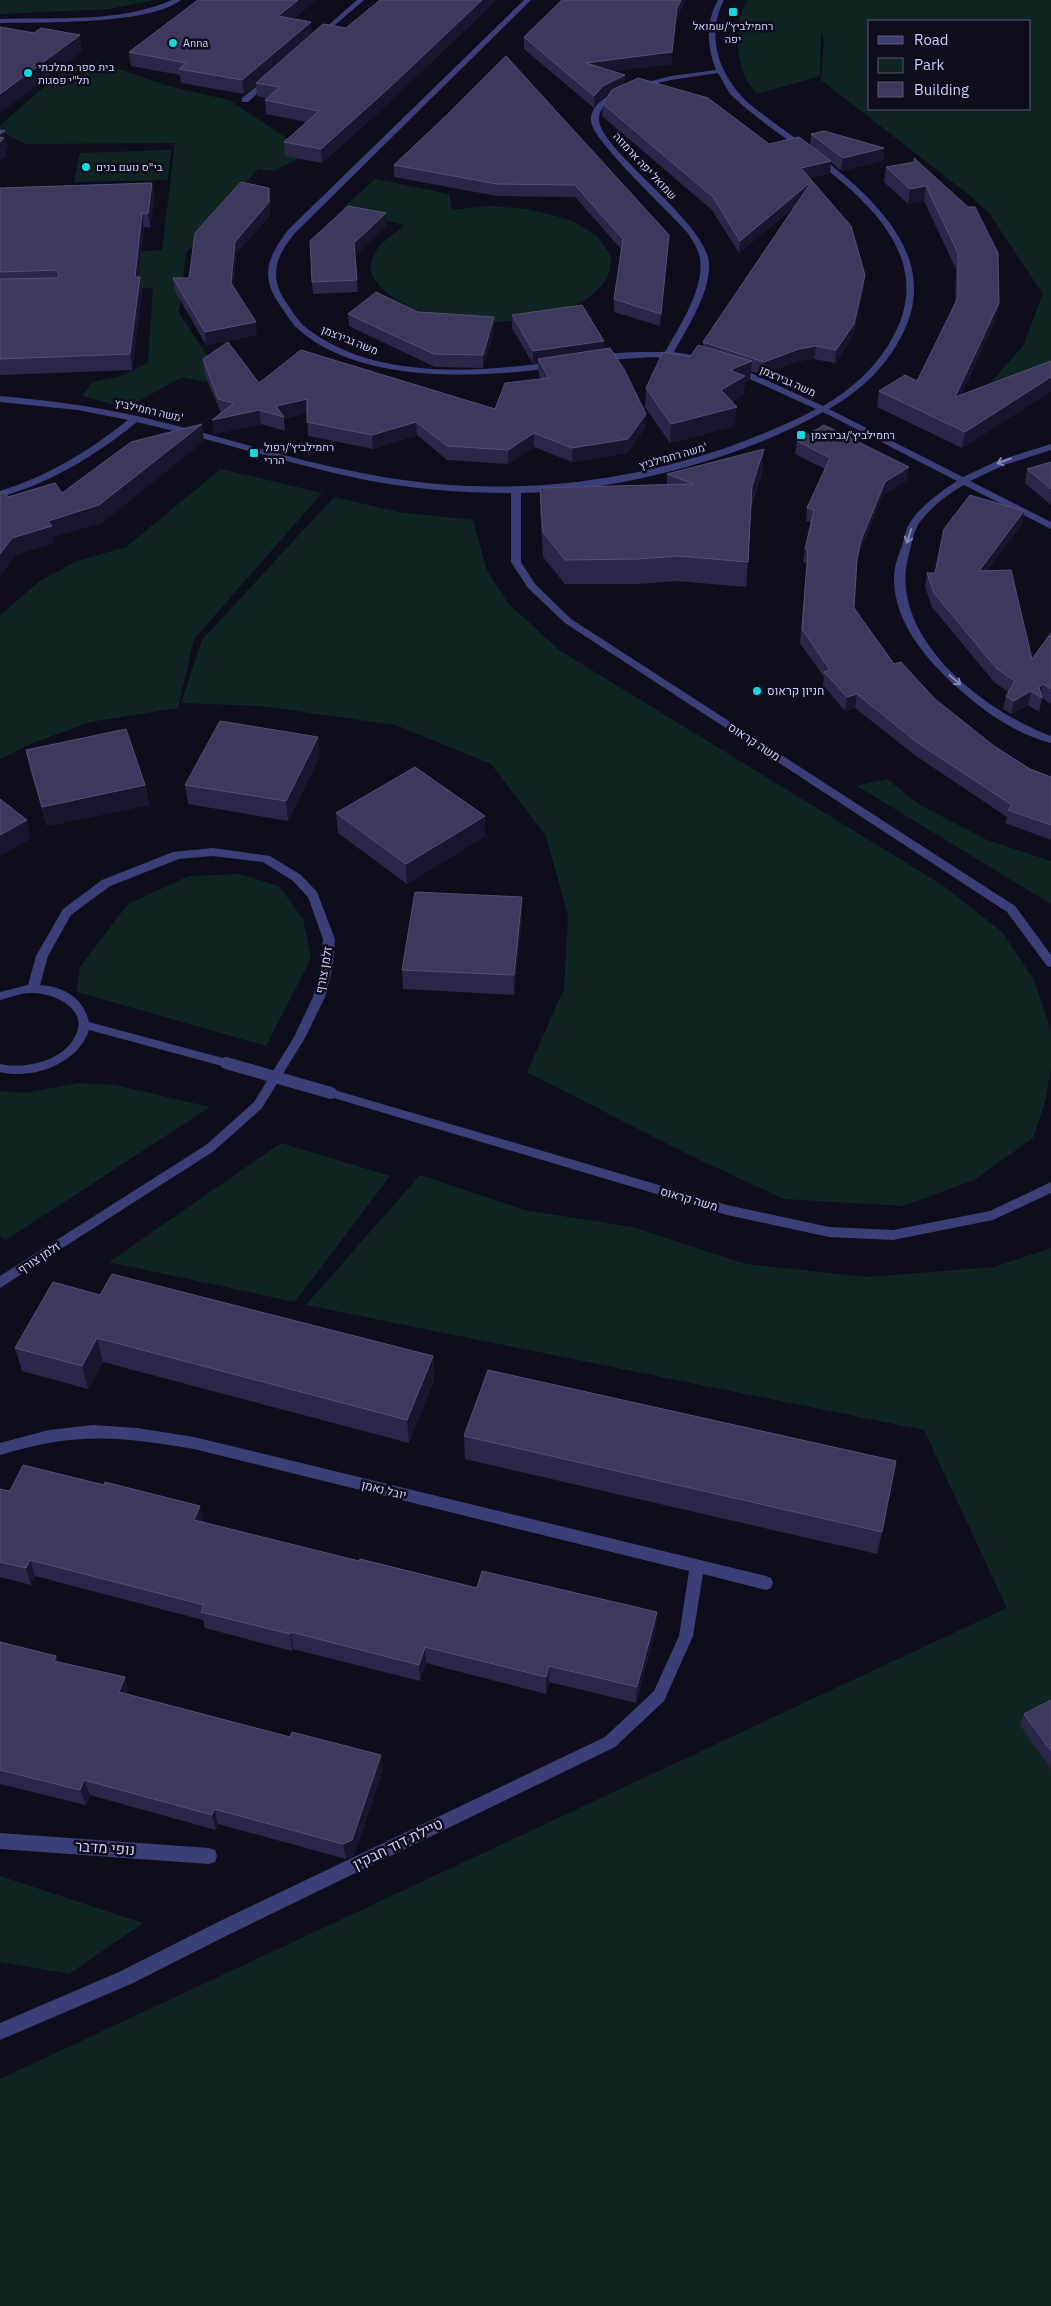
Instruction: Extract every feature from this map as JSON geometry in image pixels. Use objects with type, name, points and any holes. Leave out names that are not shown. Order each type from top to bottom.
[{"type":"street","points":[[0,21],[123,15],[160,8],[178,0]]},
{"type":"street","points":[[312,42],[361,0]]},
{"type":"street","name":"משה גבירצמן","points":[[528,0],[291,232],[271,262],[270,276],[285,309],[304,332],[320,342],[370,361],[431,372],[466,373],[557,364]]},
{"type":"street","name":"משה רחמילביץ'","points":[[0,399],[69,405],[136,418],[307,464],[390,482],[462,490],[516,490],[586,486],[670,470],[734,449],[779,431],[824,408],[855,390],[886,359],[903,329],[910,309],[909,272],[896,240],[867,199],[734,93],[721,71],[712,46],[710,29],[712,16],[721,0]]},
{"type":"street","name":"שמואל יפה ארמוזה","points":[[669,353],[701,287],[705,272],[704,256],[695,238],[683,222],[612,150],[595,123],[596,113],[604,102],[631,87],[648,82],[721,71]]},
{"type":"street","points":[[246,100],[275,74]]},
{"type":"street","points":[[586,360],[631,354],[669,353],[715,362]]},
{"type":"street","name":"משה גבירצמן","points":[[725,364],[824,408],[1051,526]]},
{"type":"street","points":[[0,494],[44,479],[70,466],[105,444],[136,418]]},
{"type":"street","points":[[1051,447],[1000,462],[964,480],[939,498],[913,525],[902,558],[899,582],[906,612],[923,645],[945,672],[978,700],[1013,723],[1051,740]]},
{"type":"street","name":"משה קראוס","points":[[516,490],[516,562],[531,586],[568,621],[1011,909],[1051,963]]},
{"type":"street","name":"זלמן צורף","points":[[0,1283],[210,1148],[258,1105],[300,1038],[319,997],[327,966],[329,939],[313,895],[297,878],[266,859],[213,852],[177,855],[106,882],[67,912],[42,956],[33,988]]},
{"type":"street","points":[[0,996],[13,991],[33,988],[52,989],[68,996],[79,1006],[85,1025],[80,1039],[75,1046],[53,1063],[24,1070],[0,1068]]},
{"type":"street","name":"משה קראוס","points":[[85,1025],[226,1063],[727,1210],[829,1232],[893,1235],[993,1214],[1051,1187]]},
{"type":"street","name":"יובל נאמן","points":[[0,1450],[32,1439],[81,1431],[132,1434],[194,1443],[766,1583]]},
{"type":"street","name":"טיילת דוד חבקין","points":[[0,2032],[125,1978],[222,1929],[610,1742],[660,1696],[686,1636],[697,1566]]},
{"type":"street","name":"נופי מדבר","points":[[0,1841],[209,1856]]},
{"type":"green space","points":[[0,0],[155,0],[109,9],[0,14]]},
{"type":"green space","points":[[748,0],[1051,0],[1051,370],[991,382],[1023,346],[1043,294],[989,213],[968,194],[821,80],[824,39],[821,32],[820,76],[757,94],[745,77],[739,56],[737,36],[740,16]]},
{"type":"green space","points":[[99,62],[168,86],[229,100],[309,153],[274,171],[258,169],[186,253],[179,313],[208,357],[210,383],[182,377],[126,408],[82,396],[93,382],[118,377],[148,363],[153,288],[94,291],[100,254],[162,250],[175,143],[26,144],[0,131],[0,126],[4,122],[53,79],[72,66]]},
{"type":"green space","points":[[171,150],[168,180],[74,182],[80,153]]},
{"type":"green space","points":[[375,179],[449,194],[452,210],[489,206],[527,209],[571,220],[597,236],[611,256],[608,276],[594,293],[576,305],[528,319],[501,322],[453,320],[415,309],[398,301],[384,290],[376,280],[371,268],[376,251],[404,225],[342,209]]},
{"type":"green space","points":[[221,469],[322,493],[194,639],[178,708],[90,722],[28,745],[0,759],[0,615],[40,581],[77,561],[126,547]]},
{"type":"green space","points":[[334,497],[398,512],[473,520],[487,571],[508,603],[559,650],[944,886],[1002,932],[1034,980],[1051,1030],[1051,1067],[1046,1099],[1033,1138],[974,1180],[903,1206],[784,1199],[691,1156],[527,1072],[564,989],[568,916],[546,836],[491,764],[396,725],[261,706],[181,703],[202,640]]},
{"type":"green space","points":[[887,779],[920,805],[987,840],[1051,861],[1051,904],[857,786]]},
{"type":"green space","points":[[239,874],[279,886],[303,919],[311,958],[266,1046],[77,992],[80,967],[128,904],[189,876]]},
{"type":"green space","points":[[78,1083],[115,1085],[210,1107],[6,1240],[0,1236],[0,1091],[26,1093]]},
{"type":"green space","points":[[281,1143],[390,1176],[295,1302],[109,1262]]},
{"type":"green space","points":[[420,1175],[524,1210],[632,1227],[746,1264],[867,1277],[994,1267],[1051,1248],[1051,2306],[0,2306],[0,2079],[1007,1608],[924,1430],[306,1305]]},
{"type":"green space","points":[[0,1876],[143,1923],[69,1974],[0,1962]]},
{"type":"building","points":[[198,0],[298,0],[278,16],[311,22],[242,80],[179,69],[186,63],[129,52]]},
{"type":"building","points":[[380,0],[482,0],[321,149],[284,142],[319,111],[265,100],[280,87],[256,83],[323,24],[346,28]]},
{"type":"building","points":[[562,0],[681,0],[677,8],[672,52],[586,63],[625,75],[603,86],[594,96],[524,37]]},
{"type":"building","points":[[0,27],[34,33],[41,28],[80,35],[0,94]]},
{"type":"building","points":[[506,56],[669,235],[661,314],[614,299],[623,239],[575,185],[497,184],[394,165]]},
{"type":"building","points":[[638,78],[708,98],[769,144],[799,137],[831,161],[801,168],[851,226],[865,275],[854,324],[836,350],[816,346],[799,349],[764,362],[703,342],[812,181],[740,241],[713,197],[603,104],[612,90]]},
{"type":"building","points":[[824,131],[884,148],[843,158],[811,134]]},
{"type":"building","points":[[914,158],[968,207],[975,207],[998,253],[999,303],[955,397],[1051,361],[1051,377],[965,432],[879,391],[905,375],[917,381],[958,298],[958,253],[926,186],[910,189],[886,167],[915,162]]},
{"type":"building","points":[[241,182],[269,188],[269,202],[235,242],[231,283],[256,322],[205,332],[173,278],[189,278],[195,233]]},
{"type":"building","points":[[152,183],[148,214],[142,213],[135,277],[140,277],[130,354],[0,359],[0,279],[57,278],[59,276],[57,270],[0,272],[0,188]]},
{"type":"building","points":[[348,206],[386,213],[354,243],[357,280],[312,282],[310,241]]},
{"type":"building","points":[[376,292],[418,312],[494,317],[483,355],[434,354],[348,314]]},
{"type":"building","points":[[582,305],[604,341],[533,351],[512,315]]},
{"type":"building","points":[[228,342],[259,383],[301,350],[495,409],[505,383],[549,378],[538,359],[610,348],[624,369],[646,414],[628,439],[572,448],[534,433],[508,450],[447,446],[416,422],[372,435],[307,422],[307,399],[276,406],[284,417],[259,410],[212,420],[234,403],[218,399],[203,359]]},
{"type":"building","points":[[698,345],[752,361],[730,370],[745,376],[721,390],[737,407],[671,424],[646,388],[663,352],[690,357]]},
{"type":"building","points":[[202,424],[99,505],[48,521],[52,526],[12,538],[0,554],[0,494],[5,492],[8,497],[55,483],[62,493],[131,442]]},
{"type":"building","points":[[824,425],[909,467],[885,482],[861,540],[857,559],[854,608],[894,664],[901,662],[935,699],[994,746],[1030,769],[1051,777],[1051,825],[1008,810],[1012,805],[918,743],[857,694],[847,697],[824,672],[830,670],[802,629],[808,550],[805,549],[814,510],[807,508],[830,458],[797,441]]},
{"type":"building","points":[[764,449],[752,486],[748,562],[678,556],[638,559],[565,560],[543,532],[540,488],[694,484],[667,474]]},
{"type":"building","points":[[1051,462],[1051,489],[1027,469]]},
{"type":"building","points":[[970,495],[1024,511],[979,571],[1011,570],[1032,659],[1051,633],[1051,689],[1043,684],[1039,687],[1042,698],[1031,691],[1014,701],[1006,696],[1015,681],[997,669],[934,593],[927,573],[935,573],[944,529]]},
{"type":"building","points":[[220,721],[318,737],[286,801],[185,785]]},
{"type":"building","points":[[126,729],[145,785],[42,807],[26,750]]},
{"type":"building","points":[[415,767],[485,816],[406,864],[336,813]]},
{"type":"building","points":[[0,799],[27,820],[0,835]]},
{"type":"building","points":[[415,892],[522,897],[514,975],[402,970]]},
{"type":"building","points":[[112,1274],[433,1356],[407,1420],[97,1338],[82,1366],[15,1348],[53,1282],[100,1295]]},
{"type":"building","points":[[488,1370],[896,1461],[882,1532],[464,1436]]},
{"type":"building","points":[[23,1465],[104,1485],[105,1482],[200,1506],[194,1520],[359,1561],[360,1559],[477,1588],[482,1571],[657,1612],[637,1687],[549,1666],[546,1677],[425,1647],[419,1665],[291,1632],[290,1634],[201,1612],[204,1605],[30,1560],[26,1568],[0,1562],[0,1489],[10,1491]]},
{"type":"building","points":[[0,1642],[56,1656],[54,1661],[125,1677],[119,1692],[290,1737],[292,1732],[381,1755],[352,1840],[343,1844],[214,1809],[212,1815],[84,1780],[80,1790],[0,1770]]},
{"type":"building","points":[[1051,1700],[1051,1751],[1024,1714]]},
{"type":"place","name":"רחמילביץ׳/שמואל יפה","points":[[733,12]]},
{"type":"place","name":"Anna","points":[[173,43]]},
{"type":"place","name":"בית ספר ממלכתי תל\"י פסגות","points":[[28,73]]},
{"type":"place","name":"בי\"ס נועם בנים","points":[[86,167]]},
{"type":"place","name":"רחמילביץ׳/גבירצמן","points":[[801,435]]},
{"type":"place","name":"רחמילביץ׳/רפול הררי","points":[[254,453]]},
{"type":"place","name":"חניון קראוס","points":[[757,691]]}]
